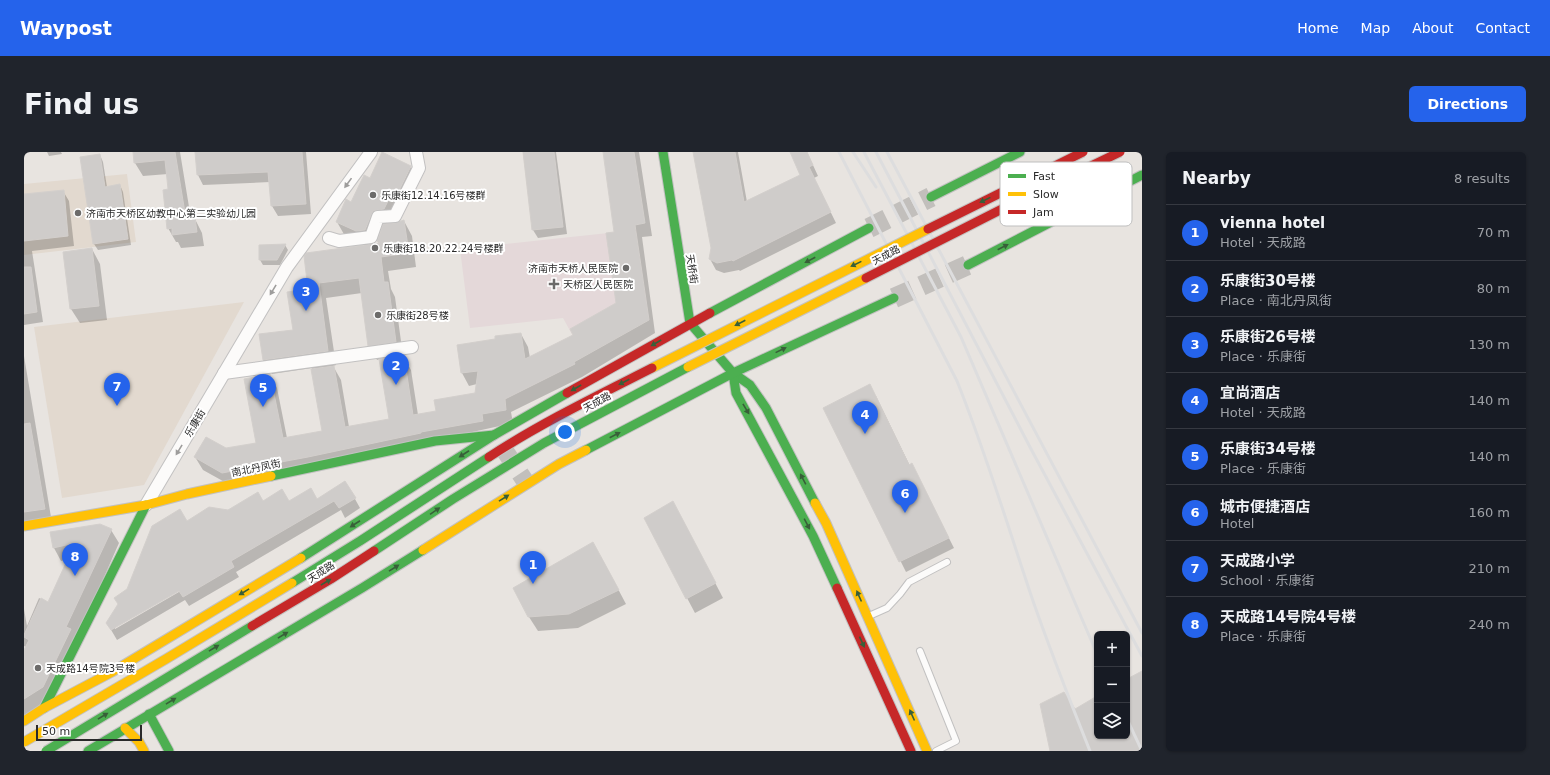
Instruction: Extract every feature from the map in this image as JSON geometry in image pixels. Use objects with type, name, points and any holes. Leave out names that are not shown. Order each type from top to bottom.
[{"type":"main road","name":"天桥街","points":[[663,152],[690,323],[733,373],[750,385],[766,408],[826,523],[927,751]]},
{"type":"main road","points":[[1000,162],[1020,152]]},
{"type":"main road","name":"天成路","points":[[1063,162],[1083,152]]},
{"type":"main road","name":"天成路","points":[[1100,162],[1120,152]]},
{"type":"main road","points":[[931,197],[1000,162]]},
{"type":"main road","points":[[1132,180],[1142,175]]},
{"type":"main road","name":"天成路","points":[[24,742],[166,659],[360,541],[511,442],[558,416],[803,291],[1000,193]]},
{"type":"main road","name":"天成路","points":[[46,751],[211,650],[331,579],[453,499],[544,442],[690,366],[1000,211]]},
{"type":"main road","points":[[968,265],[1043,226]]},
{"type":"main road","points":[[24,721],[44,708],[112,672],[307,554],[494,435],[690,323],[869,228]]},
{"type":"main road","points":[[88,751],[362,588],[559,464],[733,373],[894,298]]},
{"type":"main road","points":[[733,373],[736,393],[813,536],[911,751]]},
{"type":"main road","name":"南北丹凤街","points":[[24,526],[146,505],[187,494],[428,443],[494,435]]},
{"type":"main road","name":"乐康街","points":[[44,708],[146,505]]},
{"type":"main road","points":[[150,714],[169,751]]},
{"type":"main road","points":[[125,728],[140,742],[144,751]]},
{"type":"street","name":"乐康街","points":[[146,505],[287,267],[371,152]]},
{"type":"street","points":[[329,238],[339,241],[371,236],[378,217],[395,216],[419,168],[416,152]]},
{"type":"street","points":[[224,373],[412,347]]},
{"type":"lane","points":[[868,617],[887,608],[909,582],[947,562]]},
{"type":"lane","points":[[920,651],[956,741],[936,751]]},
{"type":"shaded area","name":"济南市天桥区幼教中心第二实验幼儿园","points":[[127,174],[136,242],[24,255],[24,184]]},
{"type":"shaded area","name":"天桥区人民医院","points":[[636,230],[649,320],[584,356],[563,318],[470,328],[460,249]]},
{"type":"shaded area","points":[[244,302],[144,485],[62,498],[34,327]]},
{"type":"building","points":[[133,152],[175,152],[186,219],[195,218],[197,232],[172,235],[172,228],[167,229],[163,190],[168,189],[165,160],[134,163]]},
{"type":"building","points":[[195,152],[302,152],[306,204],[271,206],[268,172],[197,175]]},
{"type":"building","name":"乐康街12.14.16号楼群","points":[[382,152],[411,166],[397,195],[392,193],[384,209],[373,211],[365,230],[356,231],[336,222],[346,199],[351,202],[364,175],[370,178]]},
{"type":"building","points":[[523,152],[554,152],[563,227],[532,230]]},
{"type":"building","points":[[603,152],[634,152],[645,223],[635,225],[649,320],[574,362],[575,364],[505,399],[506,410],[482,414],[483,421],[421,432],[308,457],[222,473],[194,457],[206,437],[226,448],[256,443],[244,379],[270,374],[283,438],[322,431],[311,369],[334,366],[345,427],[389,419],[379,359],[404,356],[413,415],[436,411],[434,400],[475,393],[478,371],[461,373],[457,345],[495,339],[495,336],[521,333],[525,359],[573,335],[570,329],[616,303],[606,233],[614,232]]},
{"type":"building","points":[[693,152],[735,152],[744,202],[800,175],[790,152],[807,152],[813,165],[809,167],[831,212],[733,261],[717,263],[709,259],[711,248]]},
{"type":"building","points":[[100,154],[105,187],[120,184],[128,239],[93,244],[80,157]]},
{"type":"building","points":[[64,190],[68,236],[24,241],[24,194]]},
{"type":"building","points":[[404,220],[409,253],[381,257],[384,282],[388,282],[396,342],[368,346],[359,278],[319,283],[328,351],[263,360],[259,334],[293,330],[287,292],[308,289],[304,256],[306,253],[380,243],[377,241],[383,224],[395,223]]},
{"type":"building","points":[[286,244],[277,260],[259,260],[259,245]]},
{"type":"building","points":[[92,248],[99,306],[70,309],[63,252]]},
{"type":"building","points":[[24,267],[31,267],[37,312],[24,314]]},
{"type":"building","points":[[870,384],[909,465],[912,463],[949,538],[899,562],[823,408]]},
{"type":"building","points":[[30,423],[45,509],[24,512],[24,424]]},
{"type":"building","points":[[345,481],[356,498],[339,508],[334,501],[231,561],[234,567],[183,597],[179,591],[111,630],[106,623],[118,604],[114,598],[127,589],[152,526],[180,509],[187,521],[209,507],[228,510],[258,492],[263,501],[282,489],[289,501],[311,488],[317,499]]},
{"type":"building","points":[[673,501],[716,583],[686,599],[644,518]]},
{"type":"building","points":[[100,524],[112,529],[66,627],[71,629],[43,687],[24,699],[24,650],[29,640],[24,637],[24,635],[41,598],[48,602],[75,543],[53,548],[50,532]]},
{"type":"building","points":[[593,542],[619,590],[569,614],[528,617],[513,588]]},
{"type":"building","points":[[1142,671],[1142,751],[1050,751],[1040,704],[1064,692],[1075,709],[1094,698],[1094,739],[1130,739],[1130,677]]},
{"type":"tunnel","points":[[869,228],[931,197]]},
{"type":"tunnel","points":[[894,298],[968,265]]},
{"type":"tunnel","points":[[505,451],[527,484]]},
{"type":"railway","points":[[839,152],[957,381],[968,408],[1033,601],[1090,751]]},
{"type":"railway","points":[[853,152],[876,187]]},
{"type":"railway","points":[[864,152],[961,337],[1094,647]]},
{"type":"railway","points":[[876,152],[1031,449],[1142,656]]},
{"type":"railway","points":[[887,152],[1142,633]]},
{"type":"railway","points":[[1130,725],[1142,751]]},
{"type":"traffic: fast","points":[[663,152],[690,323],[733,373],[750,385],[766,408],[815,503]]},
{"type":"traffic: fast","points":[[1000,162],[1020,152]]},
{"type":"traffic: fast","points":[[931,197],[1000,162]]},
{"type":"traffic: fast","points":[[1132,180],[1142,175]]},
{"type":"traffic: fast","points":[[968,265],[1043,226]]},
{"type":"traffic: fast","points":[[710,313],[869,228]]},
{"type":"traffic: fast","points":[[586,450],[733,373],[894,298]]},
{"type":"traffic: fast","points":[[374,551],[453,499],[544,443],[688,367]]},
{"type":"traffic: fast","points":[[733,373],[736,393],[813,536],[837,588]]},
{"type":"traffic: fast","points":[[301,558],[494,435],[567,393]]},
{"type":"traffic: fast","points":[[271,476],[435,441],[494,435]]},
{"type":"traffic: fast","points":[[292,583],[360,541],[489,457]]},
{"type":"traffic: fast","points":[[44,708],[146,505]]},
{"type":"traffic: fast","points":[[88,751],[362,588],[423,550]]},
{"type":"traffic: fast","points":[[46,751],[252,626]]},
{"type":"traffic: fast","points":[[149,714],[169,751]]},
{"type":"traffic: slow","points":[[652,368],[928,229]]},
{"type":"traffic: slow","points":[[688,367],[866,278]]},
{"type":"traffic: slow","points":[[423,550],[559,464],[586,450]]},
{"type":"traffic: slow","points":[[24,526],[146,505],[187,494],[271,476]]},
{"type":"traffic: slow","points":[[815,503],[826,523],[927,751]]},
{"type":"traffic: slow","points":[[24,721],[44,708],[112,672],[301,558]]},
{"type":"traffic: slow","points":[[24,742],[292,583]]},
{"type":"traffic: slow","points":[[125,728],[139,742],[144,751]]},
{"type":"traffic: jam","points":[[1063,162],[1083,152]]},
{"type":"traffic: jam","points":[[1099,162],[1120,152]]},
{"type":"traffic: jam","points":[[928,229],[1000,193]]},
{"type":"traffic: jam","points":[[866,278],[1000,210]]},
{"type":"traffic: jam","points":[[567,393],[710,313]]},
{"type":"traffic: jam","points":[[489,457],[549,421],[652,368]]},
{"type":"traffic: jam","points":[[252,626],[331,579],[374,551]]},
{"type":"traffic: jam","points":[[837,588],[911,751]]},
{"type":"place","name":"乐康街12.14.16号楼群","points":[[373,195]]},
{"type":"place","name":"济南市天桥区幼教中心第二实验幼儿园","points":[[78,213]]},
{"type":"place","name":"乐康街18.20.22.24号楼群","points":[[375,248]]},
{"type":"place","name":"济南市天桥人民医院","points":[[626,268]]},
{"type":"place","name":"天桥区人民医院","points":[[554,284]]},
{"type":"place","name":"乐康街26号楼","points":[[306,311]]},
{"type":"place","name":"乐康街28号楼","points":[[378,315]]},
{"type":"place","name":"乐康街30号楼","points":[[396,385]]},
{"type":"place","name":"天成路小学","points":[[117,406]]},
{"type":"place","name":"乐康街34号楼","points":[[263,407]]},
{"type":"place","name":"宜尚酒店","points":[[865,434]]},
{"type":"place","name":"城市便捷酒店","points":[[905,513]]},
{"type":"place","name":"天成路14号院4号楼","points":[[75,576]]},
{"type":"place","name":"vienna hotel","points":[[533,584]]},
{"type":"place","name":"天成路14号院3号楼","points":[[38,668]]}]
